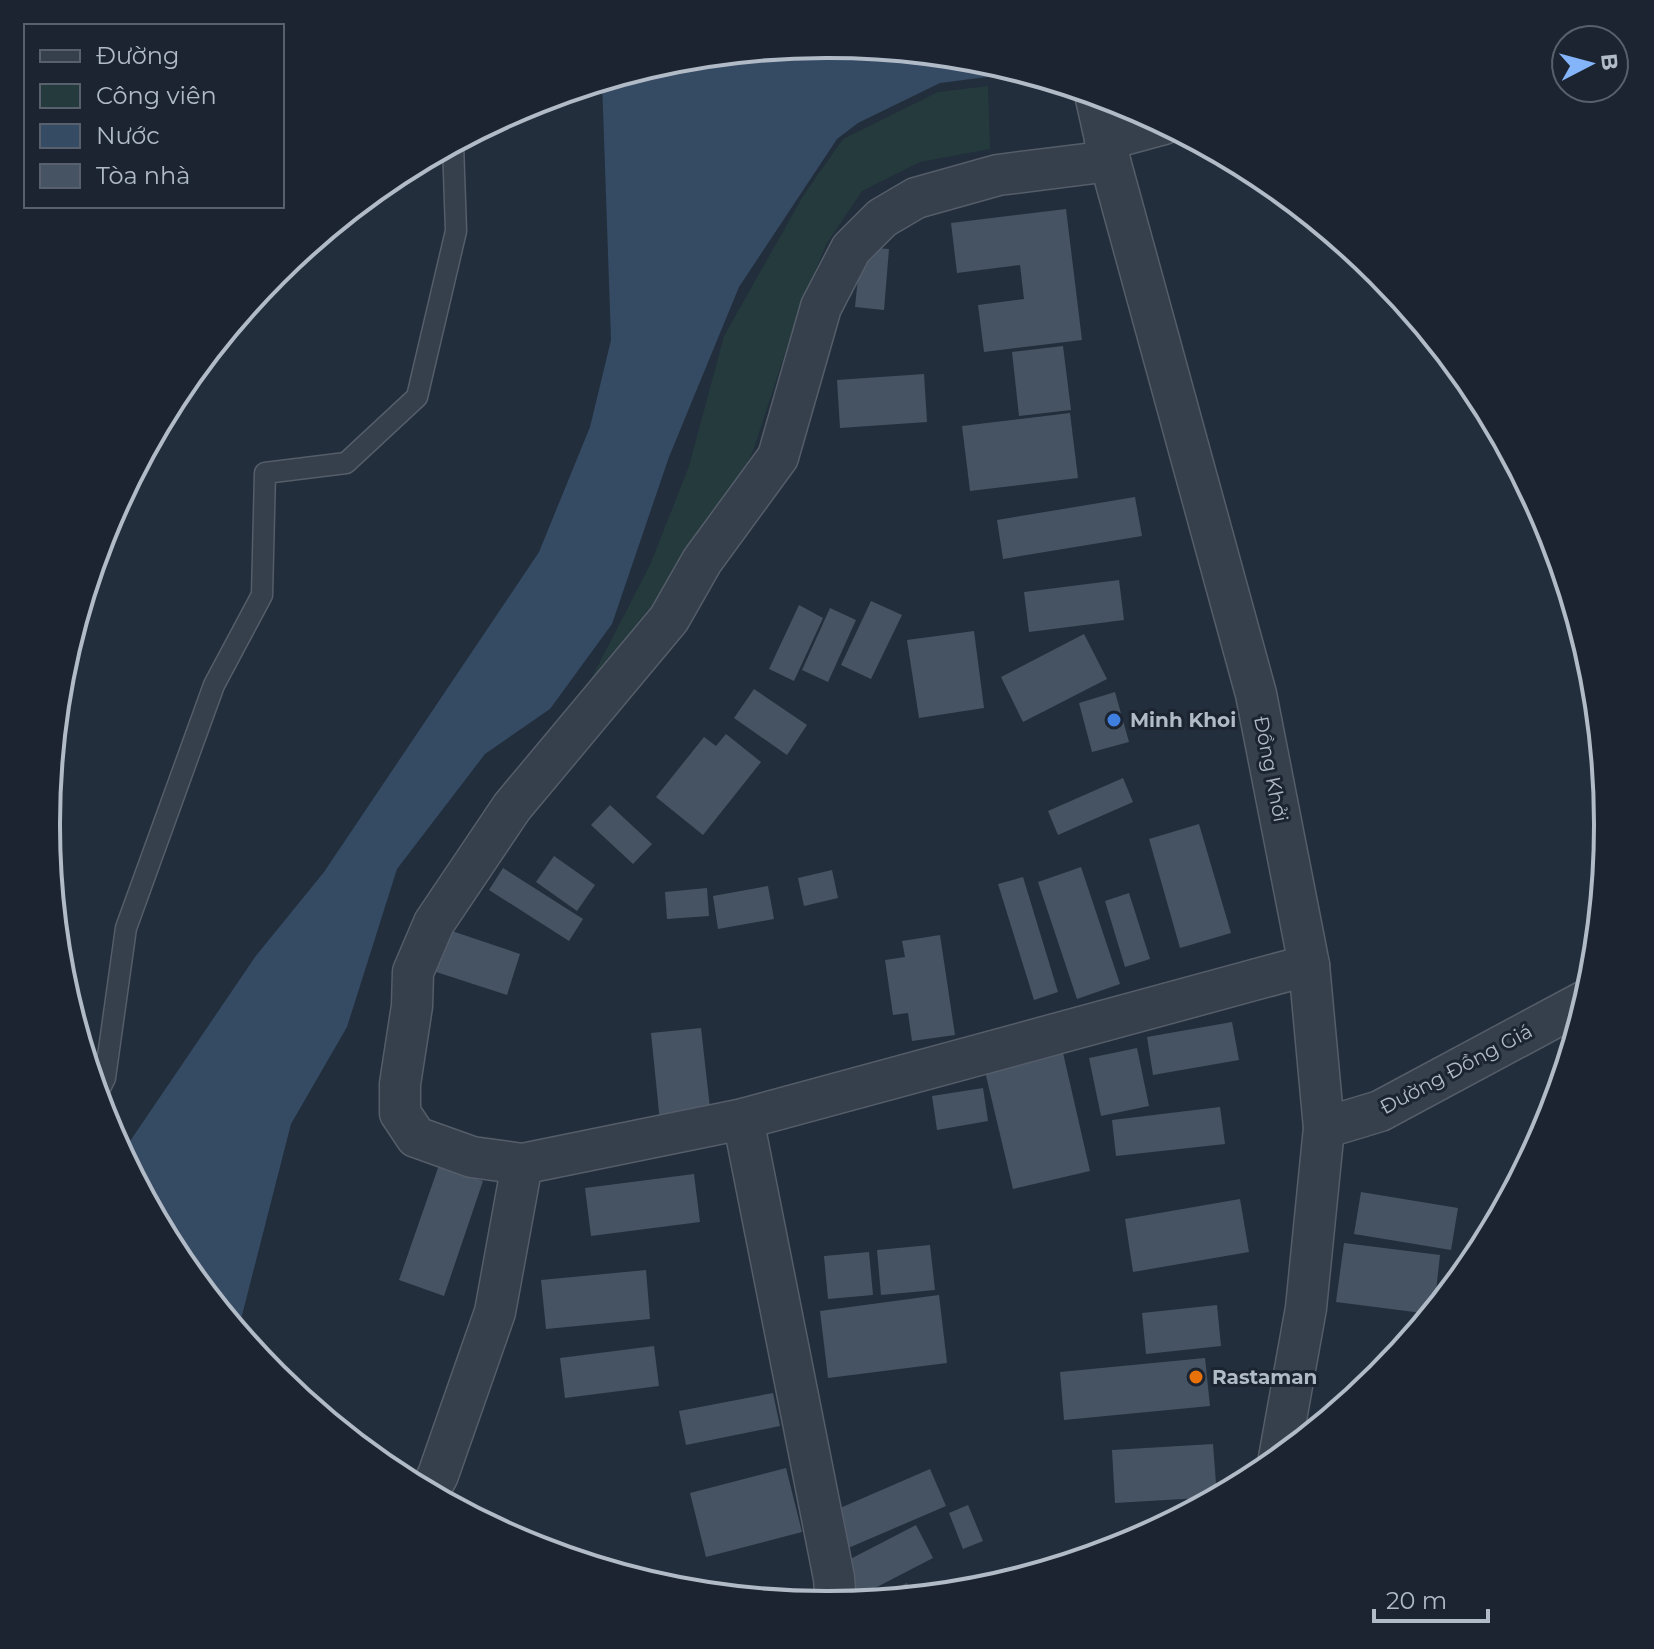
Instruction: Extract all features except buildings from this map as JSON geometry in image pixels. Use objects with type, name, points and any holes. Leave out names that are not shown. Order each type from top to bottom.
[{"type":"street","name":"Đồng Khởi","points":[[1098,108],[1107,151],[1256,694],[1309,965],[1324,1128],[1306,1308],[1282,1442]]},
{"type":"street","points":[[1151,130],[1107,151],[998,175],[916,198],[882,218],[851,249],[821,307],[778,457],[702,561],[669,619],[512,807],[434,923],[413,972],[412,1006],[400,1084],[400,1113],[416,1137],[472,1157],[522,1164],[743,1119],[1309,965]]},
{"type":"street","name":"Đường Đồng Giá","points":[[1324,1128],[1380,1111],[1570,1009]]},
{"type":"street","points":[[743,1119],[835,1591]]},
{"type":"street","points":[[434,1482],[495,1312],[522,1164]]},
{"type":"lane","points":[[104,1079],[126,928],[214,685],[262,595],[265,473],[346,463],[417,397],[456,231],[453,156]]},
{"type":"green space","points":[[988,86],[990,149],[920,162],[862,191],[826,245],[800,308],[753,451],[719,524],[597,700],[590,681],[650,565],[689,466],[724,336],[803,196],[843,139],[938,92]]},
{"type":"water","points":[[777,60],[877,60],[988,76],[940,83],[858,123],[837,139],[739,287],[669,457],[612,624],[550,709],[485,754],[397,869],[347,1027],[291,1124],[241,1318],[219,1291],[163,1208],[130,1142],[255,957],[324,872],[539,552],[590,427],[611,340],[602,92],[677,73]]},
{"type":"place","name":"Minh Khoi","points":[[1114,720]]},
{"type":"place","name":"Rastaman","points":[[1196,1377]]}]
